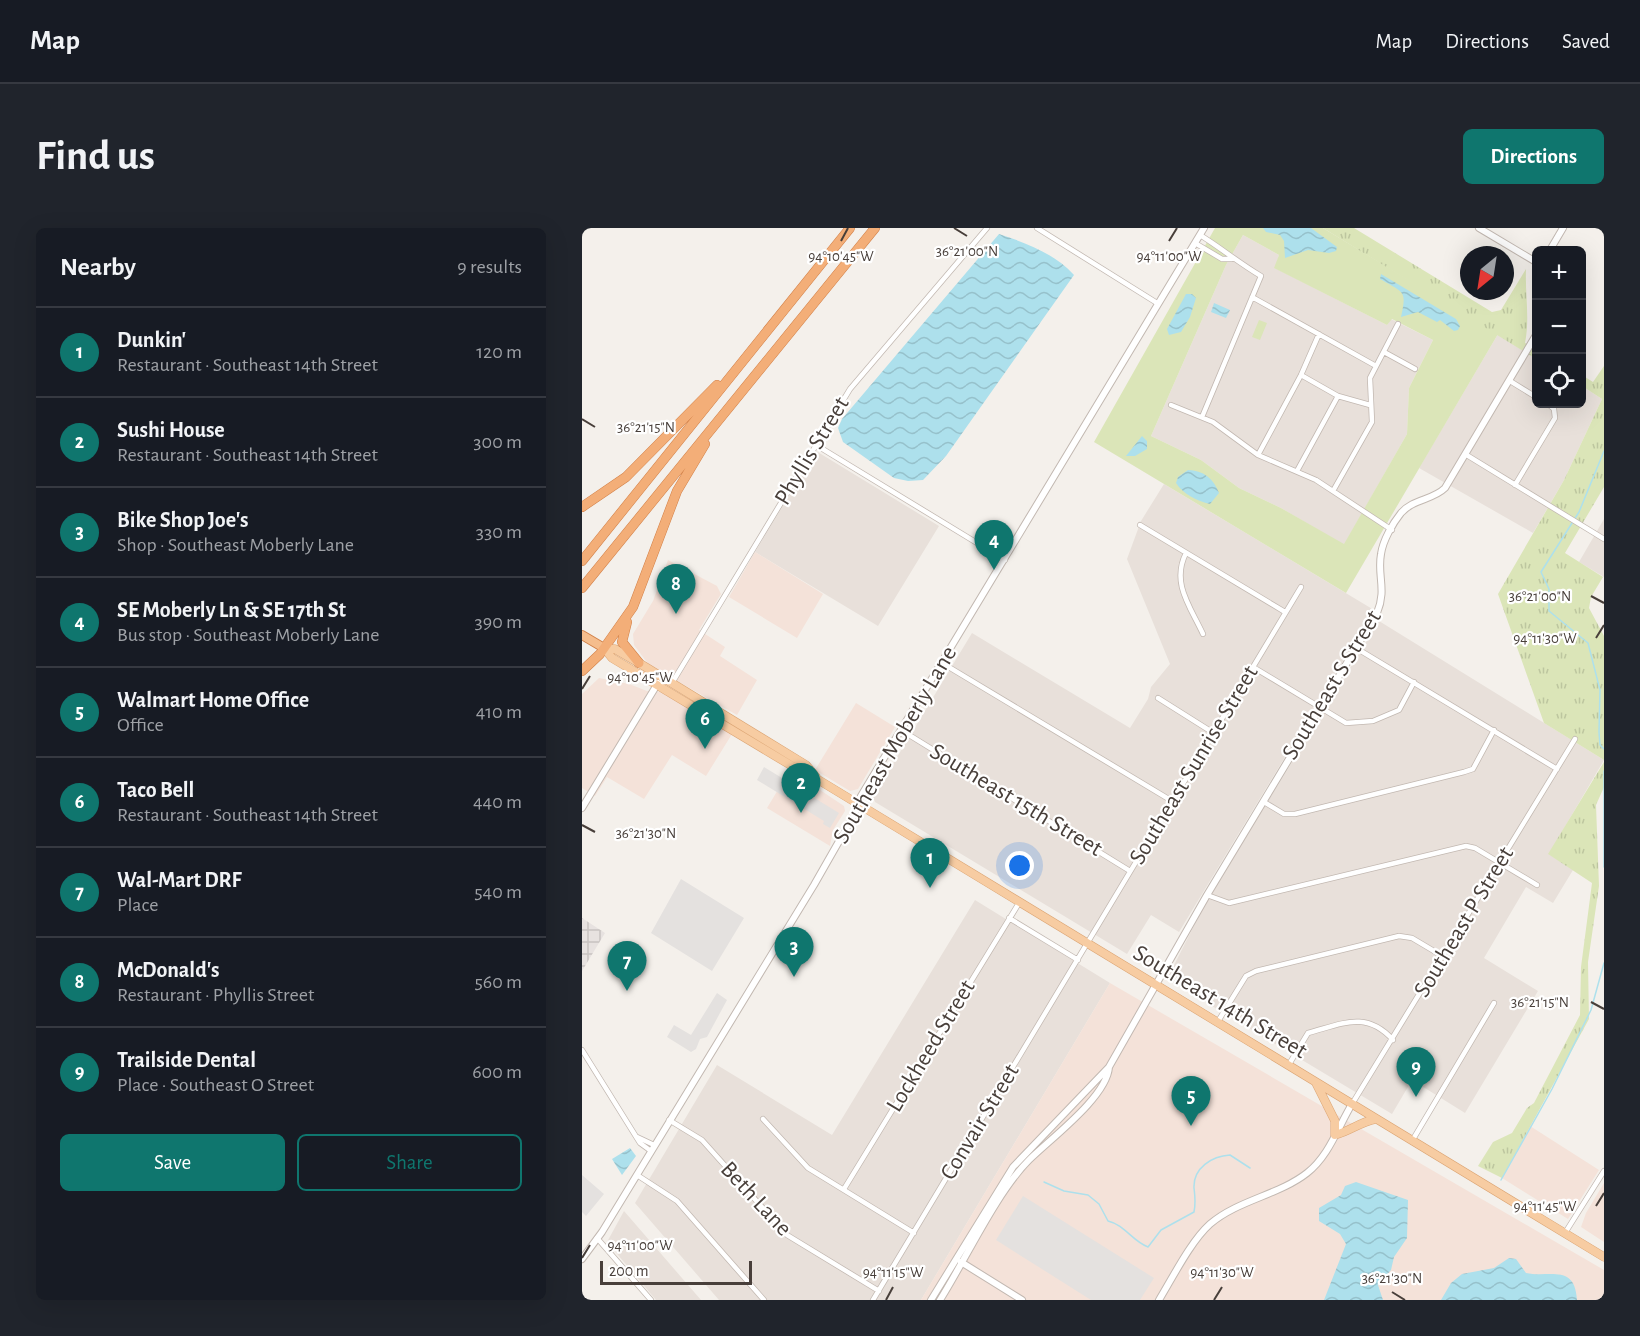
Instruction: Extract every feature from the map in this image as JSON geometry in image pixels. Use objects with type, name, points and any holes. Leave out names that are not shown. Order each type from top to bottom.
[{"type":"highway","points":[[582,561],[850,228]]},
{"type":"highway","points":[[582,588],[875,228]]},
{"type":"highway","points":[[582,507],[626,477],[750,352]]},
{"type":"highway","points":[[639,663],[622,642],[633,606],[648,573],[677,491],[724,414]]},
{"type":"highway","points":[[582,671],[604,648],[633,606]]},
{"type":"highway","name":"Southeast 14th Street","points":[[582,635],[604,648]]},
{"type":"main road","name":"Southeast 14th Street","points":[[604,648],[612,658],[807,776],[817,778]]},
{"type":"main road","name":"Southeast 14th Street","points":[[604,648],[615,649],[672,683],[806,765],[817,778],[858,804],[1604,1257]]},
{"type":"main road","points":[[1316,1083],[1335,1121],[1335,1135],[1348,1132],[1362,1121],[1376,1119]]},
{"type":"street","name":"Phyllis Street","points":[[672,683],[850,389],[987,228]]},
{"type":"street","points":[[1037,228],[1158,303]]},
{"type":"street","name":"Southeast Moberly Lane","points":[[582,1259],[637,1175],[814,885],[901,730],[1204,228]]},
{"type":"street","points":[[1479,228],[1532,260]]},
{"type":"street","points":[[1552,246],[1563,228]]},
{"type":"street","points":[[1200,235],[1226,251],[1232,259],[1261,276],[1202,417]]},
{"type":"street","points":[[1195,243],[1222,258],[1232,259]]},
{"type":"street","points":[[1252,297],[1376,366]]},
{"type":"street","points":[[1333,491],[1372,422],[1370,382],[1398,324]]},
{"type":"street","points":[[1258,455],[1301,375],[1319,334]]},
{"type":"street","name":"Southeast S Street","points":[[1108,1067],[1207,895],[1356,648],[1383,598],[1380,555],[1402,512],[1410,506],[1438,495],[1445,488],[1532,342]]},
{"type":"street","points":[[1384,352],[1415,369]]},
{"type":"street","points":[[1301,375],[1338,396],[1370,405]]},
{"type":"street","points":[[1510,381],[1532,395]]},
{"type":"street","points":[[1297,471],[1338,396]]},
{"type":"street","points":[[1171,405],[1213,422],[1258,455],[1297,471],[1333,491],[1392,530]]},
{"type":"street","points":[[1515,485],[1555,418],[1556,413],[1552,408]]},
{"type":"street","points":[[816,445],[1005,560]]},
{"type":"street","points":[[1465,454],[1604,539]]},
{"type":"street","points":[[1140,525],[1285,612]]},
{"type":"street","points":[[1186,553],[1180,564],[1179,581],[1203,634]]},
{"type":"street","name":"Southeast Sunrise Street","points":[[1087,944],[1301,587]]},
{"type":"street","points":[[1356,648],[1557,770]]},
{"type":"street","points":[[942,663],[1172,801]]},
{"type":"street","points":[[1253,667],[1346,723],[1373,721],[1399,711],[1414,682]]},
{"type":"street","points":[[582,808],[662,677]]},
{"type":"street","points":[[1158,698],[1212,732]]},
{"type":"street","name":"Southeast 15th Street","points":[[901,730],[1130,871]]},
{"type":"street","points":[[1263,802],[1284,814],[1295,814],[1464,772],[1473,769],[1494,730]]},
{"type":"street","name":"Southeast P Street","points":[[1352,1104],[1394,1040],[1575,739]]},
{"type":"street","points":[[1207,895],[1229,903],[1466,846],[1475,848],[1537,885]]},
{"type":"street","name":"Lockheed Street","points":[[844,1190],[1019,903]]},
{"type":"street","points":[[1009,918],[1078,960]]},
{"type":"street","points":[[1217,1023],[1246,976],[1256,971],[1399,936],[1412,938],[1444,957]]},
{"type":"street","name":"Convair Street","points":[[873,1300],[1087,944]]},
{"type":"street","points":[[1412,1141],[1494,1003]]},
{"type":"street","points":[[1288,1066],[1308,1033],[1338,1025],[1366,1021],[1382,1028],[1394,1040]]},
{"type":"street","points":[[582,1050],[637,1137],[652,1148]]},
{"type":"street","points":[[931,1300],[1013,1167],[1108,1067]]},
{"type":"street","points":[[940,1300],[1009,1185],[1027,1162],[1093,1097],[1108,1074],[1108,1067]]},
{"type":"street","points":[[1159,1300],[1199,1235],[1210,1224],[1222,1215],[1306,1174],[1320,1161],[1352,1104]]},
{"type":"street","points":[[764,1119],[808,1168],[914,1233]]},
{"type":"street","name":"Beth Lane","points":[[669,1120],[702,1140],[787,1235],[879,1291]]},
{"type":"street","points":[[1565,1233],[1604,1170]]},
{"type":"street","points":[[637,1175],[677,1201],[764,1300]]},
{"type":"street","points":[[597,1238],[651,1300]]},
{"type":"street","points":[[956,1259],[1022,1300]]},
{"type":"shaded area","points":[[1243,235],[1279,255],[1275,268],[1387,325],[1391,319],[1433,340],[1409,388],[1407,434],[1344,545],[1281,508],[1239,488],[1201,460],[1151,436],[1226,265]]},
{"type":"shaded area","points":[[1498,334],[1532,356],[1532,408],[1586,408],[1586,389],[1602,399],[1564,480],[1533,533],[1419,468]]},
{"type":"shaded area","points":[[816,451],[939,526],[878,626],[755,552]]},
{"type":"shaded area","points":[[1164,484],[1374,610],[1179,932],[1151,915],[1127,954],[875,802],[873,797],[972,633],[1130,728],[1148,699],[1151,687],[1170,664],[1127,559],[1141,521]]},
{"type":"shaded area","points":[[1604,519],[1604,577],[1579,562]]},
{"type":"shaded area","points":[[755,552],[823,594],[797,638],[729,597]]},
{"type":"shaded area","points":[[668,560],[717,586],[721,594],[699,630],[725,647],[720,656],[757,680],[737,715],[649,665],[634,645],[633,634],[653,601]]},
{"type":"shaded area","points":[[1379,621],[1604,760],[1549,854],[1573,870],[1553,903],[1526,887],[1484,958],[1538,991],[1465,1113],[1412,1080],[1392,1114],[1167,979],[1206,902]]},
{"type":"shaded area","points":[[599,678],[629,684],[647,691],[664,692],[732,734],[706,776],[672,755],[644,799],[607,777],[595,796],[582,788],[582,694]]},
{"type":"shaded area","points":[[856,703],[895,727],[858,789],[850,791],[815,770]]},
{"type":"shaded area","points":[[764,767],[839,813],[830,828],[823,824],[824,821],[757,780]]},
{"type":"shaded area","points":[[790,770],[844,806],[845,811],[833,830],[830,846],[767,808]]},
{"type":"shaded area","points":[[681,879],[744,918],[712,971],[651,933]]},
{"type":"shaded area","points":[[975,900],[1110,983],[921,1300],[719,1300],[635,1203],[717,1065],[832,1135]]},
{"type":"shaded area","points":[[582,918],[605,933],[582,971]]},
{"type":"shaded area","points":[[1110,983],[1604,1270],[1604,1300],[921,1300]]},
{"type":"shaded area","points":[[717,993],[727,1000],[707,1037],[700,1039],[696,1049],[691,1052],[667,1037],[674,1025],[691,1035]]},
{"type":"shaded area","points":[[1530,1126],[1599,1170],[1568,1219],[1502,1178]]},
{"type":"shaded area","points":[[582,1175],[604,1194],[586,1216],[582,1212]]},
{"type":"shaded area","points":[[1604,1183],[1604,1242],[1581,1227],[1586,1213]]},
{"type":"shaded area","points":[[1023,1196],[1154,1278],[1140,1300],[1091,1300],[996,1240]]},
{"type":"shaded area","points":[[624,1211],[701,1300],[656,1300],[607,1242]]},
{"type":"green space","points":[[1215,228],[1323,228],[1498,334],[1346,593],[1094,442]],"holes":[[[1243,235],[1279,255],[1274,268],[1387,325],[1392,319],[1433,340],[1409,388],[1407,434],[1344,544],[1281,508],[1239,488],[1201,460],[1151,436],[1226,265]]]},
{"type":"green space","points":[[1323,228],[1354,228],[1460,293],[1460,300],[1472,300],[1492,312],[1501,310],[1507,300],[1514,300],[1514,289],[1526,269],[1525,343],[1532,346],[1532,357]]},
{"type":"green space","points":[[1259,320],[1267,323],[1260,340],[1252,337]]},
{"type":"green space","points":[[1604,366],[1604,487],[1565,553],[1603,577],[1591,597],[1589,608],[1604,636],[1604,760],[1544,723],[1498,594],[1564,480],[1602,399],[1586,389],[1586,378],[1593,382]]},
{"type":"green space","points":[[1604,762],[1604,787],[1596,805],[1599,886],[1588,962],[1589,1019],[1502,1178],[1478,1166],[1493,1142],[1512,1133],[1527,1108],[1534,1103],[1580,1015],[1581,967],[1592,883],[1548,854]]},
{"type":"water","points":[[1263,228],[1311,228],[1337,247],[1336,251],[1329,253],[1308,250],[1285,258],[1284,241],[1280,235],[1266,232]]},
{"type":"water","points":[[999,234],[1049,255],[1074,275],[946,456],[923,480],[908,481],[894,478],[843,442],[838,428],[842,419]]},
{"type":"water","points":[[1381,274],[1456,319],[1460,326],[1458,330],[1454,331],[1440,320],[1437,322],[1418,312],[1401,317],[1404,302],[1402,293],[1380,279]]},
{"type":"water","points":[[1186,294],[1192,294],[1196,298],[1190,317],[1181,332],[1169,335],[1167,329]]},
{"type":"water","points":[[1214,303],[1230,310],[1226,318],[1211,312]]},
{"type":"water","points":[[1142,436],[1147,441],[1147,449],[1135,456],[1126,456]]},
{"type":"water","points":[[1188,470],[1207,476],[1214,483],[1219,493],[1210,504],[1191,496],[1176,483],[1178,477]]},
{"type":"water","points":[[630,1148],[636,1156],[622,1175],[612,1159]]},
{"type":"water","points":[[1356,1182],[1408,1200],[1407,1238],[1394,1257],[1391,1270],[1378,1285],[1383,1300],[1324,1300],[1346,1244],[1340,1234],[1319,1221],[1319,1208],[1341,1195],[1345,1186]]},
{"type":"water","points":[[1509,1258],[1516,1259],[1526,1273],[1559,1274],[1566,1277],[1575,1288],[1577,1300],[1441,1300],[1451,1283],[1462,1274],[1494,1268]]},
{"type":"waterway","points":[[1604,451],[1579,512],[1541,572],[1549,589],[1549,611],[1588,643],[1600,690],[1599,732],[1600,745],[1604,749]]},
{"type":"waterway","points":[[1604,771],[1604,867]]},
{"type":"waterway","points":[[1501,1180],[1552,1089],[1591,1010],[1604,963]]},
{"type":"waterway","points":[[1044,1182],[1064,1191],[1088,1195],[1099,1204],[1108,1221],[1119,1226],[1148,1247],[1161,1230],[1194,1212],[1195,1181],[1205,1164],[1230,1155],[1250,1168]]},
{"type":"place","name":"SE Moberly Ln & SE 17th St","points":[[994,570]]},
{"type":"place","name":"McDonald's","points":[[676,614]]},
{"type":"place","name":"Taco Bell","points":[[705,749]]},
{"type":"place","name":"Sushi House","points":[[801,813]]},
{"type":"place","name":"Dunkin'","points":[[930,888]]},
{"type":"place","name":"Bike Shop Joe's","points":[[794,977]]},
{"type":"place","name":"Wal-Mart DRF","points":[[627,991]]},
{"type":"place","name":"Trailside Dental","points":[[1416,1097]]},
{"type":"place","name":"Walmart Home Office","points":[[1191,1126]]}]
